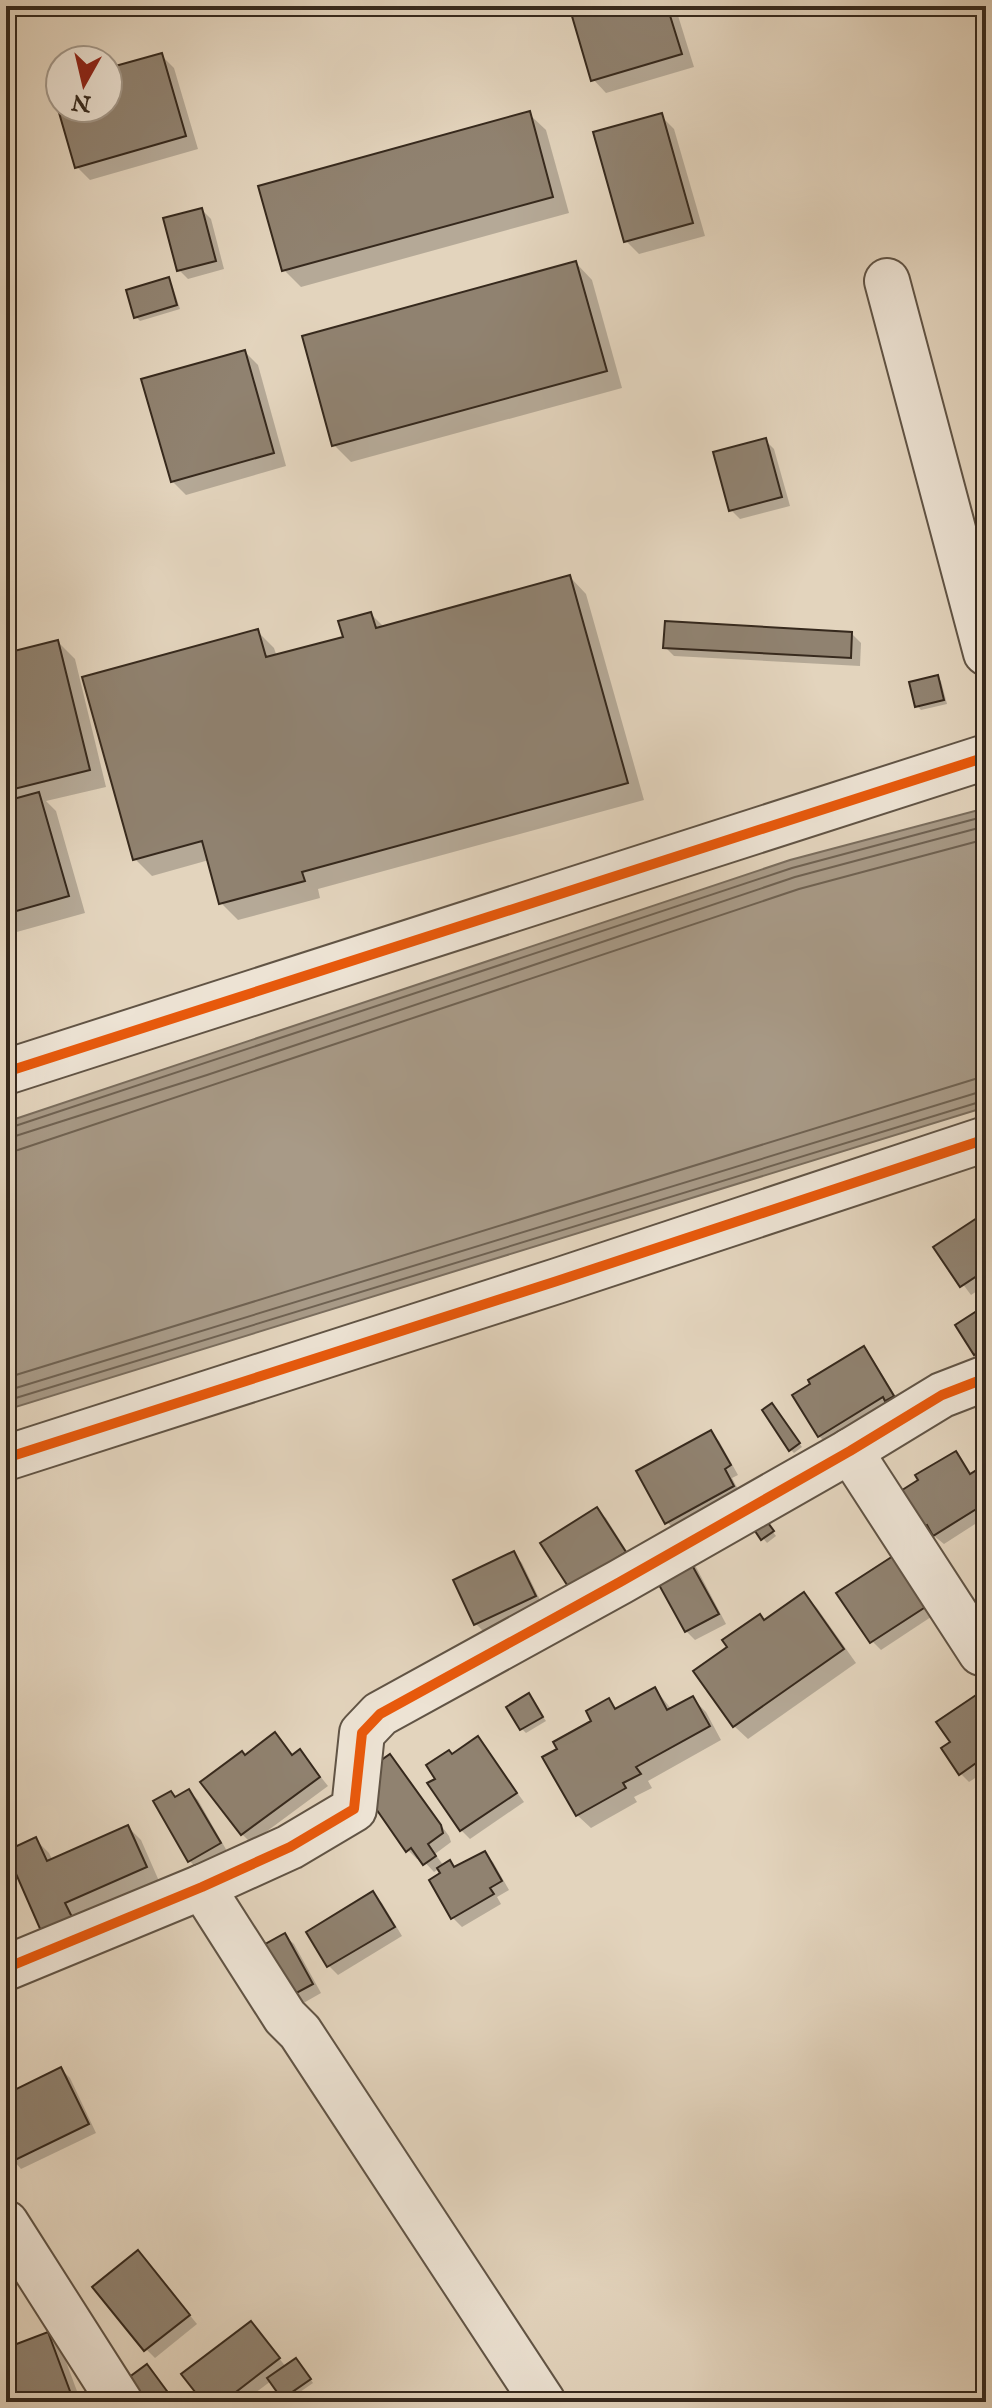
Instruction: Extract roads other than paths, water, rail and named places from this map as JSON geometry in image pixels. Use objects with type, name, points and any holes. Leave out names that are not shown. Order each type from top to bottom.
[{"type":"street","points":[[887,281],[986,653]]},
{"type":"street","points":[[6,1072],[986,757]]},
{"type":"street","points":[[6,1458],[986,1139]]},
{"type":"street","points":[[6,1968],[290,1847],[354,1809],[362,1733],[380,1714],[850,1451],[942,1395],[986,1378]]},
{"type":"street","points":[[850,1451],[981,1653]]},
{"type":"street","points":[[202,1887],[285,2017],[300,2032],[543,2402]]},
{"type":"street","points":[[6,2223],[120,2402]]},
{"type":"water","points":[[986,808],[986,1107],[6,1410],[6,1122],[790,860]]}]
